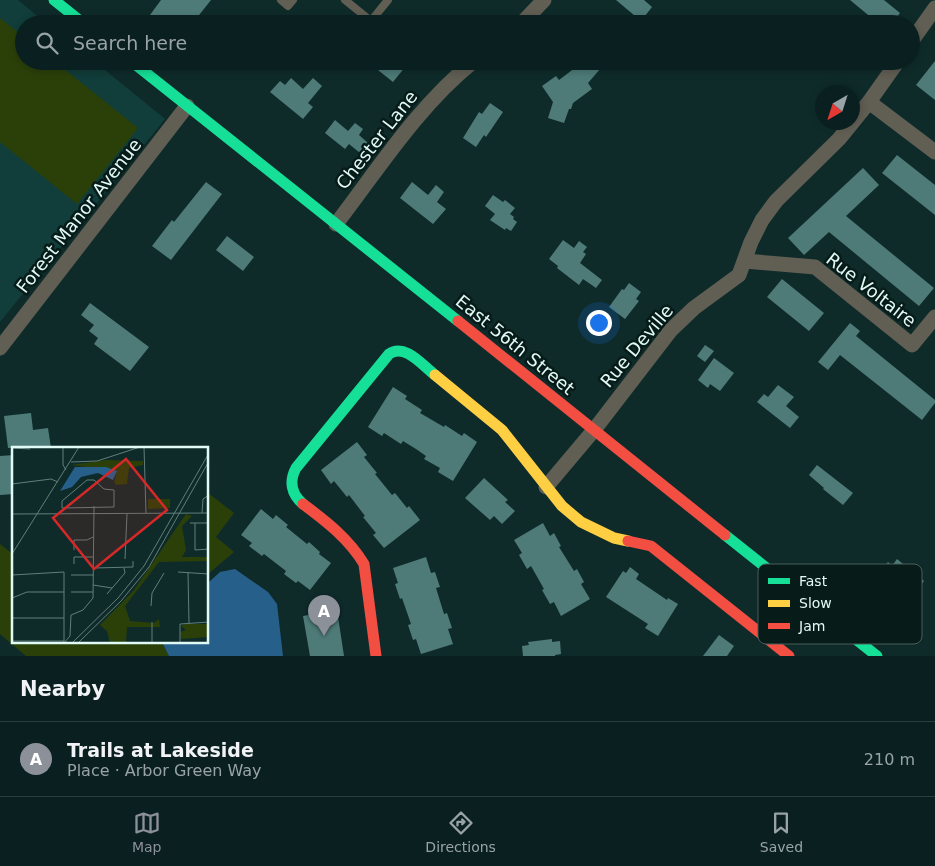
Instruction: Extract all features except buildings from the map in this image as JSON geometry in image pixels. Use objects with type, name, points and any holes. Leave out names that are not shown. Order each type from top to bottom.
[{"type":"street","points":[[54,0],[73,15]]},
{"type":"street","points":[[530,15],[544,0]]},
{"type":"street","points":[[920,29],[935,8],[925,0]]},
{"type":"street","name":"East 56th Street","points":[[142,70],[762,564]]},
{"type":"street","name":"Chester Lane","points":[[336,224],[426,107],[447,84],[463,70]]},
{"type":"street","name":"Rue Deville","points":[[546,487],[594,430],[671,330],[694,308],[740,275],[750,242],[762,220],[776,201],[839,139],[892,70]]},
{"type":"street","points":[[869,102],[935,152]]},
{"type":"street","name":"Forest Manor Avenue","points":[[0,348],[187,106]]},
{"type":"street","name":"Rue Voltaire","points":[[745,261],[815,267],[912,346],[935,317]]},
{"type":"street","points":[[376,656],[364,564],[361,556],[353,546],[296,498],[292,487],[292,476],[296,468],[388,354],[395,350],[408,353],[502,430],[562,506],[591,528],[614,538],[650,546],[758,631]]},
{"type":"street","points":[[774,644],[789,656]]},
{"type":"street","name":"East 56th Street","points":[[862,644],[877,656]]},
{"type":"lane","points":[[281,0],[288,6],[293,0]]},
{"type":"lane","points":[[345,0],[364,15]]},
{"type":"lane","points":[[376,15],[388,0]]},
{"type":"shaded area","points":[[0,0],[18,0],[36,15],[15,15],[15,70],[105,70],[165,119],[0,322]]},
{"type":"green space","points":[[0,18],[15,30],[15,70],[65,70],[138,128],[77,204],[0,142]]},
{"type":"green space","points":[[209,494],[234,513],[216,537],[234,552],[209,573]]},
{"type":"green space","points":[[0,544],[12,553],[12,644],[163,644],[169,656],[26,656],[0,634]]},
{"type":"water","points":[[235,569],[268,592],[277,604],[283,656],[169,656],[163,644],[209,644],[209,582],[220,572]]},
{"type":"traffic: fast","points":[[54,0],[73,15]]},
{"type":"traffic: fast","points":[[142,70],[458,321]]},
{"type":"traffic: fast","points":[[303,504],[296,496],[292,487],[292,478],[296,468],[389,354],[395,351],[407,353],[435,375]]},
{"type":"traffic: fast","points":[[725,535],[761,564]]},
{"type":"traffic: fast","points":[[862,644],[877,656]]},
{"type":"traffic: slow","points":[[435,375],[502,430],[562,506],[581,522],[614,538],[628,541]]},
{"type":"traffic: jam","points":[[458,321],[725,535]]},
{"type":"traffic: jam","points":[[303,504],[344,539],[364,564],[376,656]]},
{"type":"traffic: jam","points":[[628,541],[651,546],[758,631]]},
{"type":"traffic: jam","points":[[774,644],[789,656]]},
{"type":"place","name":"Trails at Lakeside","points":[[324,636]]}]
